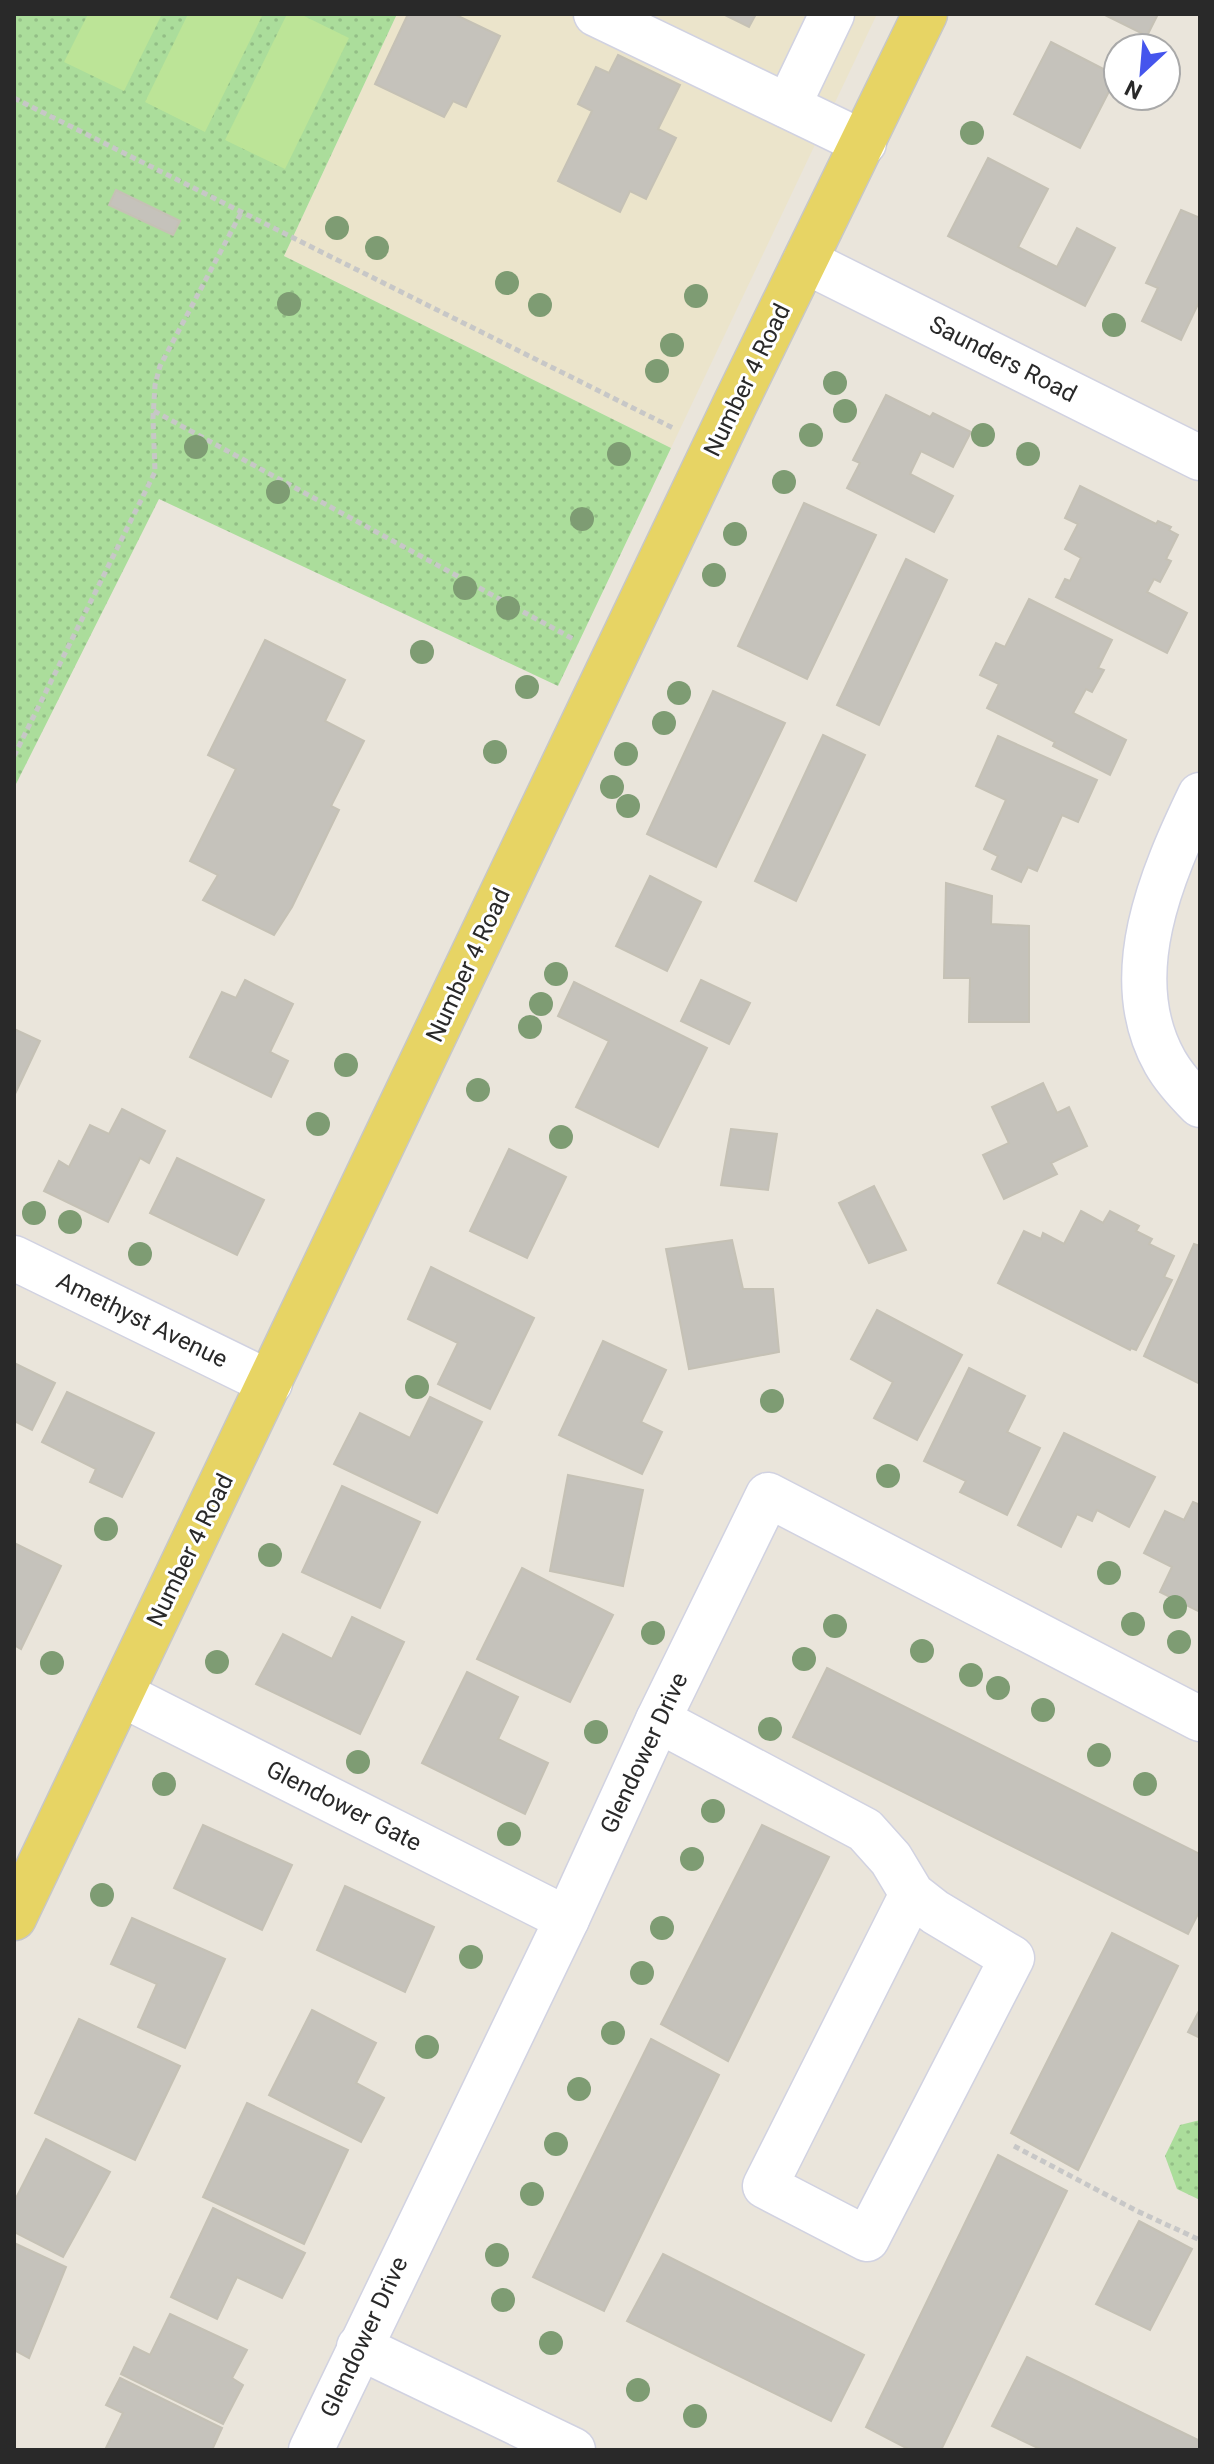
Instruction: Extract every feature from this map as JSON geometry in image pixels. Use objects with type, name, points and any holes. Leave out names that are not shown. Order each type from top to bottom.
[{"type":"main road","name":"Number 4 Road","points":[[14,1918],[925,14]]},
{"type":"street","points":[[596,14],[864,143]]},
{"type":"street","points":[[788,106],[832,14]]},
{"type":"street","name":"Saunders Road","points":[[805,261],[1200,458]]},
{"type":"street","points":[[1200,795],[1176,845],[1154,906],[1145,987],[1148,1017],[1155,1042],[1183,1088],[1200,1105]]},
{"type":"street","name":"Amethyst Avenue","points":[[14,1258],[270,1383]]},
{"type":"street","name":"Glendower Drive","points":[[311,2450],[768,1495],[1200,1719]]},
{"type":"street","name":"Glendower Gate","points":[[121,1694],[567,1919]]},
{"type":"street","points":[[658,1720],[865,1830],[891,1859],[912,1894],[935,1912],[1012,1958],[867,2239],[765,2186],[912,1894]]},
{"type":"street","points":[[359,2347],[573,2450]]},
{"type":"path","points":[[14,98],[676,430]]},
{"type":"path","points":[[14,756],[155,472],[155,385],[160,366],[241,213]]},
{"type":"path","points":[[154,410],[575,640]]},
{"type":"path","points":[[1014,2146],[1137,2211],[1200,2240]]},
{"type":"shaded area","points":[[397,14],[877,14],[671,448],[284,256]]},
{"type":"green space","points":[[14,14],[397,14],[284,256],[671,448],[558,686],[159,499],[14,788]]},
{"type":"green space","points":[[88,14],[162,14],[124,91],[64,62]]},
{"type":"green space","points":[[188,14],[263,14],[205,132],[145,102]]},
{"type":"green space","points":[[287,14],[300,14],[349,38],[285,169],[225,140]]},
{"type":"green space","points":[[1200,2120],[1200,2200],[1177,2189],[1165,2156],[1180,2125]]},
{"type":"building","points":[[408,14],[454,14],[500,36],[466,107],[453,101],[444,117],[375,84]]},
{"type":"building","points":[[723,14],[756,14],[749,27]]},
{"type":"building","points":[[1103,14],[1158,14],[1149,32],[1139,32]]},
{"type":"building","points":[[1051,42],[1102,68],[1102,105],[1080,148],[1014,114]]},
{"type":"building","points":[[618,55],[680,85],[658,129],[676,138],[646,199],[630,191],[620,212],[558,181],[592,111],[578,104],[596,67],[609,73]]},
{"type":"building","points":[[988,158],[1048,189],[1018,247],[1057,267],[1077,228],[1115,248],[1085,306],[948,236]]},
{"type":"building","points":[[116,190],[180,221],[173,235],[109,205]]},
{"type":"building","points":[[1181,210],[1200,218],[1200,300],[1181,340],[1142,321],[1158,288],[1146,283]]},
{"type":"building","points":[[886,395],[930,417],[933,413],[971,432],[953,467],[921,451],[910,474],[953,496],[934,532],[847,488],[860,463],[853,460]]},
{"type":"building","points":[[1080,486],[1156,524],[1158,521],[1171,527],[1169,530],[1178,535],[1166,559],[1171,561],[1160,582],[1154,579],[1147,592],[1187,613],[1167,653],[1056,597],[1065,579],[1070,581],[1081,558],[1065,549],[1078,524],[1065,518]]},
{"type":"building","points":[[804,503],[876,535],[807,679],[738,646]]},
{"type":"building","points":[[906,559],[947,580],[879,725],[837,705]]},
{"type":"building","points":[[1029,599],[1112,640],[1098,668],[1104,670],[1092,692],[1086,689],[1073,713],[1126,740],[1110,775],[1053,746],[1055,742],[987,708],[999,684],[980,675],[996,643],[1005,647]]},
{"type":"building","points":[[265,640],[345,680],[325,721],[364,741],[331,806],[339,810],[292,907],[274,935],[203,900],[218,875],[190,861],[236,769],[208,755]]},
{"type":"building","points":[[713,691],[785,723],[716,867],[647,834]]},
{"type":"building","points":[[823,735],[865,755],[796,901],[755,881]]},
{"type":"building","points":[[998,736],[1097,780],[1078,822],[1062,815],[1037,871],[1028,867],[1021,882],[992,869],[998,856],[984,849],[1006,800],[976,786]]},
{"type":"building","points":[[650,876],[701,902],[667,971],[616,946]]},
{"type":"building","points":[[946,883],[992,896],[991,924],[1029,926],[1029,1022],[969,1022],[970,978],[944,978]]},
{"type":"building","points":[[245,980],[293,1004],[270,1052],[288,1061],[271,1097],[190,1057],[222,992],[236,998]]},
{"type":"building","points":[[701,980],[750,1003],[729,1044],[681,1021]]},
{"type":"building","points":[[574,982],[707,1048],[658,1147],[576,1107],[609,1041],[558,1016]]},
{"type":"building","points":[[14,1029],[40,1041],[14,1096]]},
{"type":"building","points":[[1043,1083],[1057,1113],[1069,1107],[1087,1146],[1051,1163],[1057,1174],[1004,1199],[983,1155],[1009,1143],[992,1107]]},
{"type":"building","points":[[122,1109],[165,1131],[149,1163],[140,1158],[108,1222],[44,1191],[59,1161],[69,1167],[90,1125],[109,1134]]},
{"type":"building","points":[[731,1129],[777,1134],[768,1190],[721,1185]]},
{"type":"building","points":[[509,1149],[566,1177],[527,1258],[470,1231]]},
{"type":"building","points":[[177,1158],[264,1200],[237,1255],[150,1213]]},
{"type":"building","points":[[874,1186],[906,1250],[869,1263],[839,1203]]},
{"type":"building","points":[[1081,1211],[1103,1223],[1110,1211],[1139,1226],[1136,1231],[1152,1239],[1149,1244],[1174,1256],[1164,1277],[1172,1280],[1136,1350],[1130,1350],[998,1283],[1024,1231],[1041,1239],[1043,1233],[1064,1244]]},
{"type":"building","points":[[732,1240],[743,1289],[773,1289],[779,1352],[689,1369],[666,1249]]},
{"type":"building","points":[[1194,1244],[1200,1246],[1200,1384],[1144,1356]]},
{"type":"building","points":[[431,1267],[534,1318],[490,1409],[438,1384],[458,1343],[408,1319]]},
{"type":"building","points":[[877,1310],[962,1355],[917,1440],[874,1418],[893,1382],[851,1359]]},
{"type":"building","points":[[603,1341],[666,1370],[641,1422],[662,1432],[642,1474],[559,1435]]},
{"type":"building","points":[[14,1363],[55,1383],[32,1430],[14,1421]]},
{"type":"building","points":[[969,1368],[1025,1396],[1007,1432],[1040,1448],[1007,1515],[960,1492],[966,1481],[924,1461]]},
{"type":"building","points":[[67,1392],[154,1433],[122,1497],[90,1482],[96,1469],[42,1442]]},
{"type":"building","points":[[430,1397],[482,1422],[437,1513],[334,1464],[360,1413],[410,1438]]},
{"type":"building","points":[[1064,1433],[1155,1477],[1129,1527],[1097,1510],[1092,1521],[1077,1514],[1061,1547],[1018,1525]]},
{"type":"building","points":[[568,1475],[643,1490],[623,1586],[550,1571]]},
{"type":"building","points":[[342,1486],[420,1522],[380,1608],[302,1572]]},
{"type":"building","points":[[1193,1502],[1200,1505],[1200,1612],[1160,1592],[1172,1567],[1144,1553],[1165,1511],[1184,1520]]},
{"type":"building","points":[[14,1543],[61,1566],[21,1649],[14,1645]]},
{"type":"building","points":[[522,1568],[613,1615],[570,1702],[477,1659]]},
{"type":"building","points":[[352,1617],[404,1642],[360,1734],[256,1684],[283,1634],[332,1659]]},
{"type":"building","points":[[827,1668],[1200,1854],[1200,1910],[1188,1934],[793,1737]]},
{"type":"building","points":[[467,1672],[518,1697],[498,1739],[548,1763],[525,1814],[422,1763]]},
{"type":"building","points":[[203,1825],[292,1865],[262,1930],[174,1888]]},
{"type":"building","points":[[762,1825],[829,1857],[728,2061],[661,2024]]},
{"type":"building","points":[[345,1886],[434,1927],[405,1992],[317,1950]]},
{"type":"building","points":[[132,1918],[225,1959],[185,2048],[138,2027],[157,1984],[111,1964]]},
{"type":"building","points":[[1112,1933],[1178,1966],[1078,2170],[1011,2133]]},
{"type":"building","points":[[1200,2009],[1200,2038],[1188,2032]]},
{"type":"building","points":[[312,2010],[376,2043],[356,2083],[384,2098],[361,2142],[269,2095]]},
{"type":"building","points":[[79,2019],[180,2066],[135,2160],[35,2113]]},
{"type":"building","points":[[651,2039],[719,2075],[604,2311],[533,2277]]},
{"type":"building","points":[[247,2103],[348,2150],[304,2244],[203,2197]]},
{"type":"building","points":[[46,2139],[110,2172],[63,2257],[14,2232],[14,2202]]},
{"type":"building","points":[[998,2155],[1067,2191],[941,2450],[910,2450],[866,2427]]},
{"type":"building","points":[[213,2208],[305,2253],[282,2298],[237,2277],[217,2319],[171,2297]]},
{"type":"building","points":[[1139,2221],[1192,2249],[1150,2330],[1096,2304]]},
{"type":"building","points":[[14,2243],[66,2267],[29,2358],[14,2350]]},
{"type":"building","points":[[663,2254],[864,2355],[831,2421],[627,2321]]},
{"type":"building","points":[[170,2314],[247,2350],[232,2378],[243,2385],[223,2424],[121,2374],[134,2347],[150,2355]]},
{"type":"building","points":[[1027,2357],[1200,2441],[1200,2450],[1042,2450],[992,2426]]},
{"type":"building","points":[[120,2378],[222,2428],[212,2450],[105,2450],[123,2413],[106,2405]]}]
